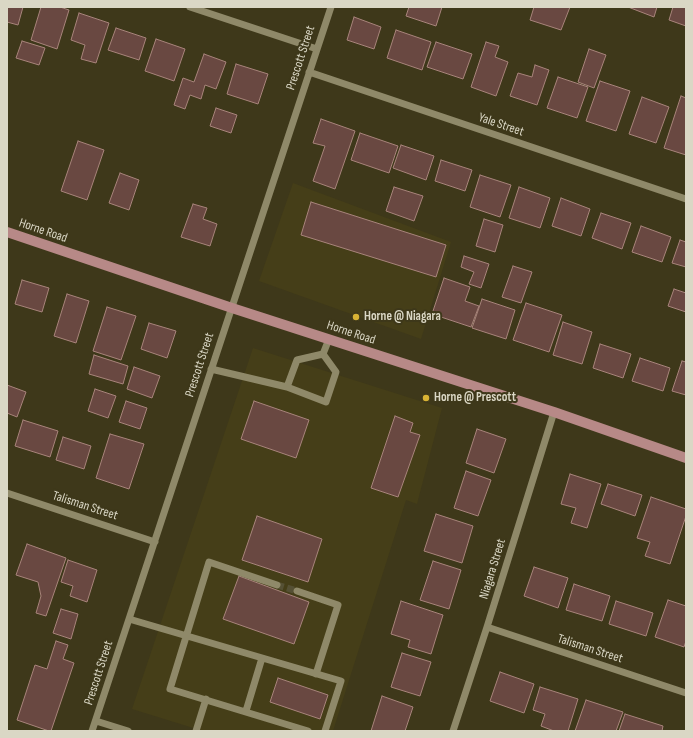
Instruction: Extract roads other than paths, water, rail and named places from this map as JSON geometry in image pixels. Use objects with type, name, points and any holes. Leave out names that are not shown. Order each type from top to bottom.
[{"type":"main road","name":"Horne Road","points":[[7,232],[232,308],[554,412],[686,458]]},
{"type":"street","points":[[190,7],[317,49]]},
{"type":"street","name":"Prescott Street","points":[[92,731],[331,7]]},
{"type":"street","name":"Yale Street","points":[[309,72],[686,199]]},
{"type":"street","points":[[323,354],[329,339]]},
{"type":"street","points":[[211,369],[287,387],[326,402],[336,372],[323,354]]},
{"type":"street","points":[[287,387],[297,360],[323,354]]},
{"type":"street","name":"Niagara Street","points":[[453,731],[554,412]]},
{"type":"street","name":"Talisman Street","points":[[7,493],[155,542]]},
{"type":"street","points":[[277,585],[209,562],[170,689],[308,731]]},
{"type":"street","points":[[297,591],[338,605],[316,674]]},
{"type":"street","points":[[129,619],[340,681],[325,731]]},
{"type":"street","name":"Talisman Street","points":[[487,627],[686,693]]},
{"type":"street","points":[[246,711],[262,658]]},
{"type":"street","points":[[196,731],[206,699]]},
{"type":"street","points":[[96,721],[128,731]]},
{"type":"tunnel","points":[[277,585],[297,591]]},
{"type":"place","name":"Horne @ Niagara","points":[[356,317]]},
{"type":"place","name":"Horne @ Prescott","points":[[426,398]]}]
